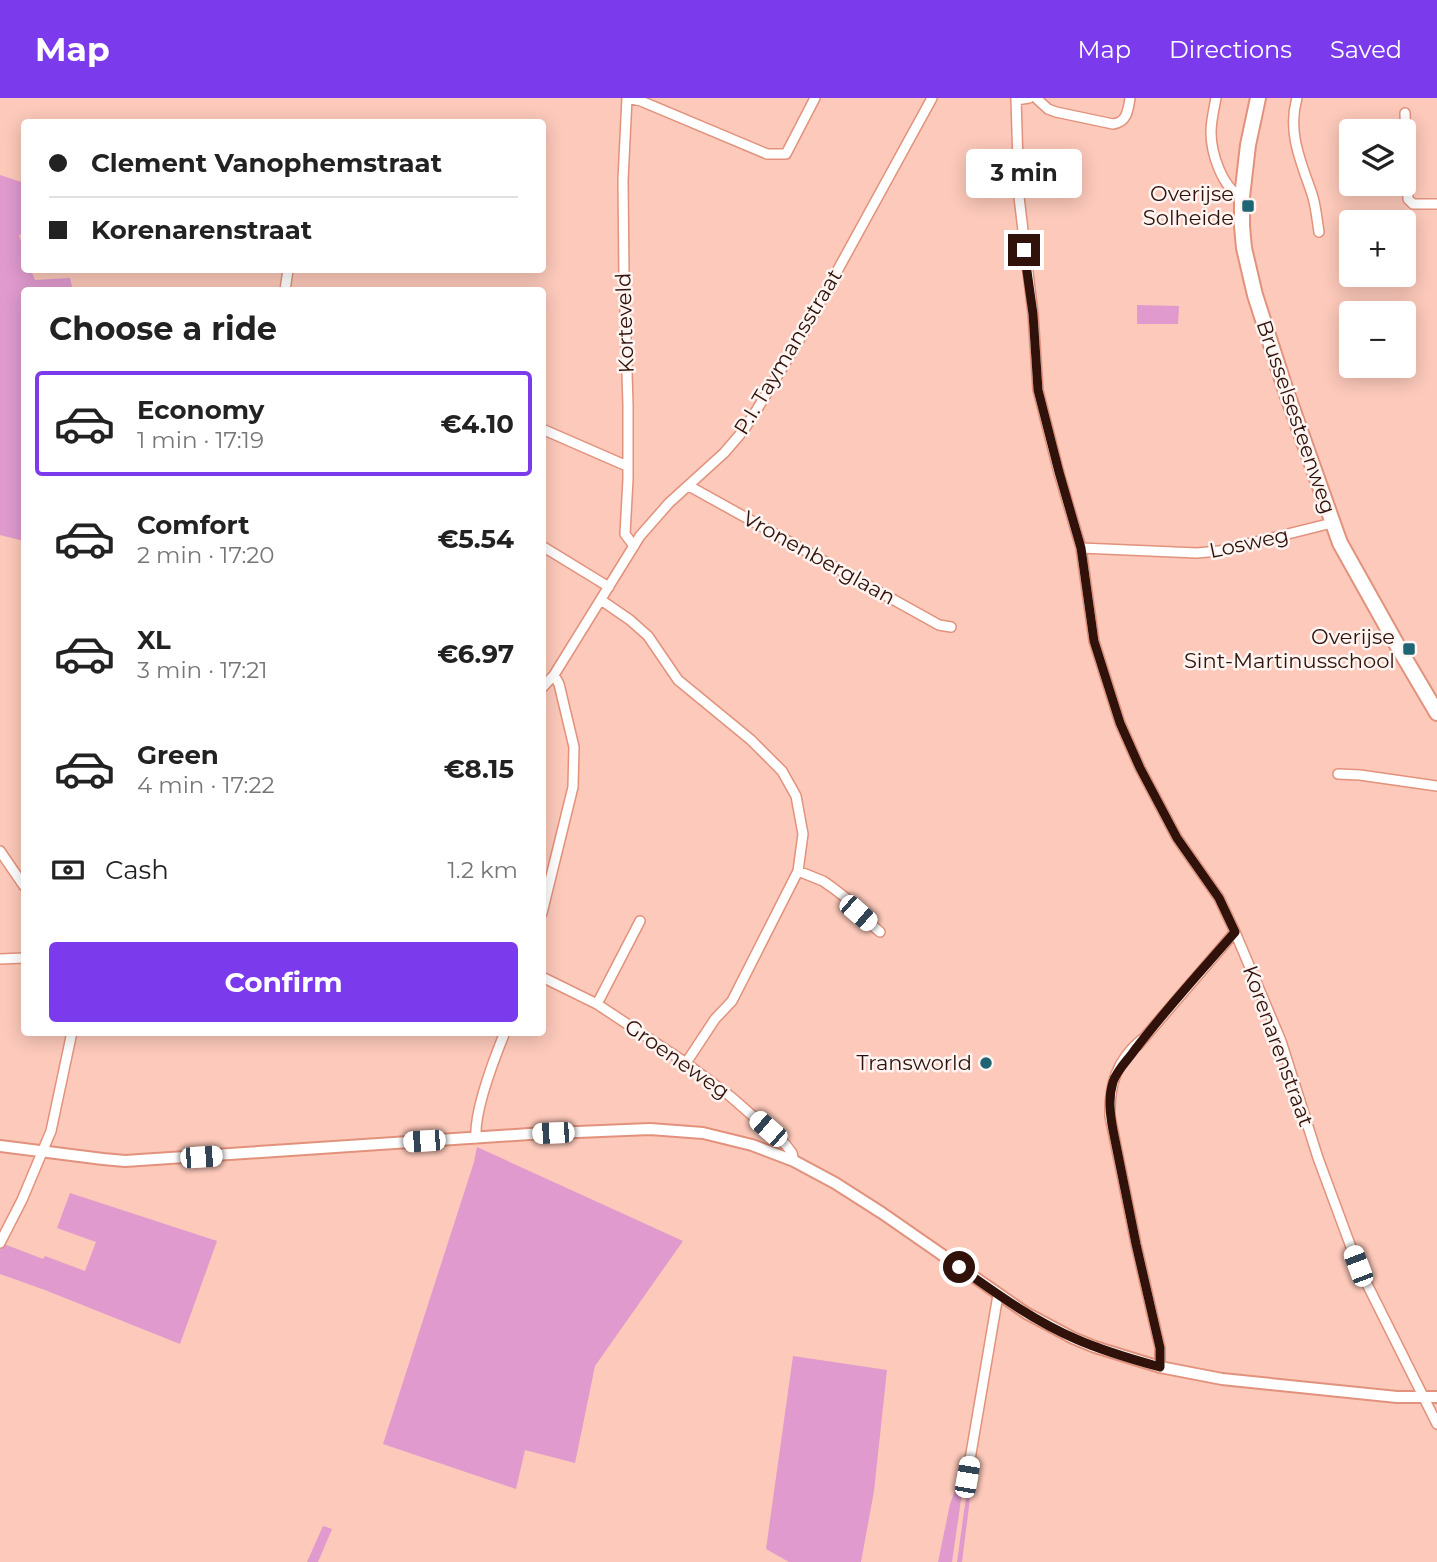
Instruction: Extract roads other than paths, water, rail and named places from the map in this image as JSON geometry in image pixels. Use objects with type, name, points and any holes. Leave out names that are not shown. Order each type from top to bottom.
[{"type":"main road","name":"Brusselsesteenweg","points":[[1258,98],[1248,145],[1242,197],[1244,248],[1252,285],[1332,523],[1348,557],[1437,713]]},
{"type":"street","points":[[627,98],[641,101],[767,154],[778,155],[786,154],[815,98]]},
{"type":"street","name":"Korteveld","points":[[627,98],[623,180],[628,405],[625,534],[634,546]]},
{"type":"street","name":"P.I. Taymansstraat","points":[[546,684],[640,536],[670,503],[724,453],[757,411],[801,337],[932,98]]},
{"type":"street","points":[[1016,99],[1029,98]]},
{"type":"street","points":[[1036,98],[1048,109],[1056,112],[1112,124],[1119,123],[1126,116],[1130,98]]},
{"type":"street","points":[[1216,98],[1210,129],[1212,144],[1225,181],[1232,192],[1242,197]]},
{"type":"street","points":[[1297,98],[1293,127],[1300,162],[1313,198],[1319,232]]},
{"type":"street","name":"Korenarenstraat","points":[[1016,99],[1018,197],[1033,314],[1038,390],[1081,548],[1094,641],[1120,723],[1159,806],[1177,838],[1219,898],[1235,932],[1281,1041],[1318,1158],[1358,1266],[1437,1424]]},
{"type":"street","points":[[1405,113],[1408,199],[1413,204],[1437,204]]},
{"type":"street","points":[[546,431],[627,466]]},
{"type":"street","name":"Vronenberglaan","points":[[689,486],[939,625],[951,627]]},
{"type":"street","name":"Losweg","points":[[1081,548],[1197,553],[1219,551],[1332,523]]},
{"type":"street","points":[[546,548],[609,587]]},
{"type":"street","points":[[601,600],[648,636],[678,680],[751,740],[782,771],[796,796],[803,834],[798,872],[732,1000],[715,1019],[686,1063]]},
{"type":"street","points":[[546,897],[573,787],[574,747],[559,684],[554,675]]},
{"type":"street","points":[[1338,774],[1437,786]]},
{"type":"street","points":[[0,851],[21,882]]},
{"type":"street","points":[[798,872],[823,881],[833,888],[880,932]]},
{"type":"street","points":[[597,1004],[640,921]]},
{"type":"street","points":[[1160,1367],[1160,1348],[1110,1115],[1110,1095],[1113,1080],[1141,1040],[1235,932]]},
{"type":"street","points":[[0,959],[21,958]]},
{"type":"street","name":"Groeneweg","points":[[546,979],[597,1004],[686,1063],[730,1096],[786,1145],[794,1161]]},
{"type":"street","points":[[0,1243],[22,1200],[51,1131],[71,1036]]},
{"type":"street","points":[[476,1138],[479,1113],[504,1036]]},
{"type":"street","points":[[0,1146],[103,1159],[147,1160],[650,1129],[703,1133],[752,1145],[794,1161],[835,1183],[881,1213],[1026,1313],[1073,1338],[1119,1355],[1160,1367],[1222,1379],[1363,1394],[1437,1397]]},
{"type":"street","points":[[967,1477],[998,1295]]},
{"type":"place","name":"Overijse Solheide","points":[[1248,206]]},
{"type":"place","name":"Overijse Sint-Martinusschool","points":[[1409,649]]},
{"type":"place","name":"Transworld","points":[[986,1063]]}]
